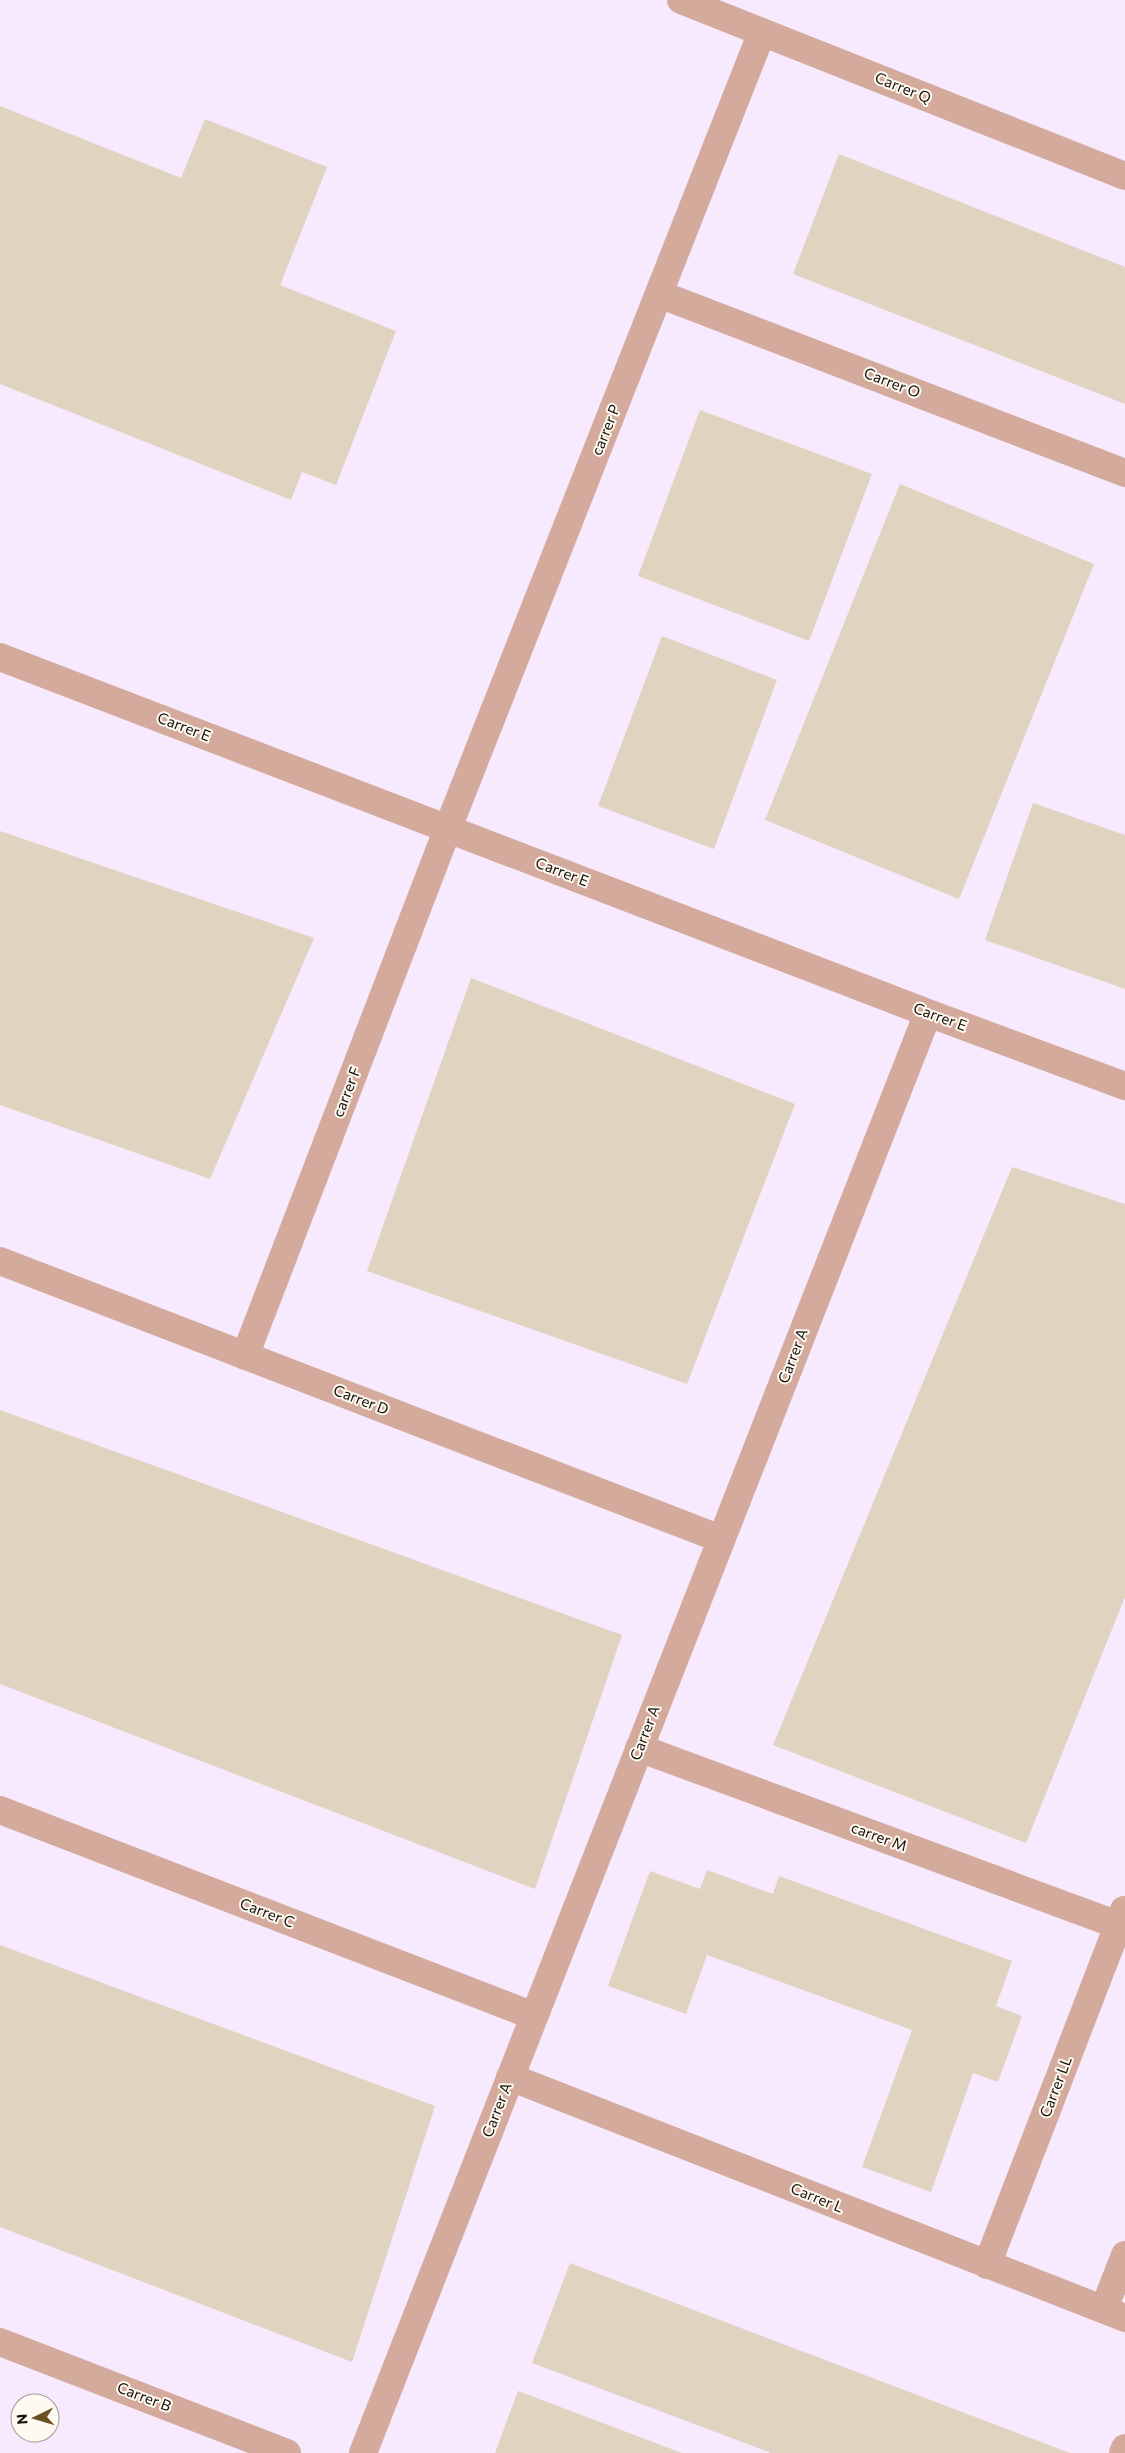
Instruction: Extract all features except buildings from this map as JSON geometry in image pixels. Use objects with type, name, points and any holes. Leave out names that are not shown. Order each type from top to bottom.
[{"type":"lane","name":"Carrer Q","points":[[681,0],[1125,176]]},
{"type":"lane","name":"carrer P","points":[[448,828],[762,32]]},
{"type":"lane","name":"Carrer O","points":[[660,294],[1125,473]]},
{"type":"lane","name":"Carrer E","points":[[0,656],[928,1013],[1125,1086]]},
{"type":"lane","name":"carrer F","points":[[245,1356],[448,828]]},
{"type":"lane","name":"Carrer A","points":[[362,2453],[928,1013]]},
{"type":"lane","name":"Carrer D","points":[[0,1261],[721,1539]]},
{"type":"lane","name":"carrer M","points":[[639,1748],[1122,1917]]},
{"type":"lane","name":"Carrer C","points":[[0,1810],[534,2016]]},
{"type":"lane","name":"Carrer LL","points":[[987,2265],[1122,1917]]},
{"type":"lane","name":"Carrer L","points":[[510,2077],[987,2265],[1114,2313]]},
{"type":"lane","points":[[1114,2313],[1125,2255]]},
{"type":"lane","name":"Carrer B","points":[[0,2342],[287,2453]]},
{"type":"lane","points":[[1123,2453],[1125,2448]]},
{"type":"shaded area","points":[[0,0],[1125,0],[1125,2453],[0,2453]]}]
